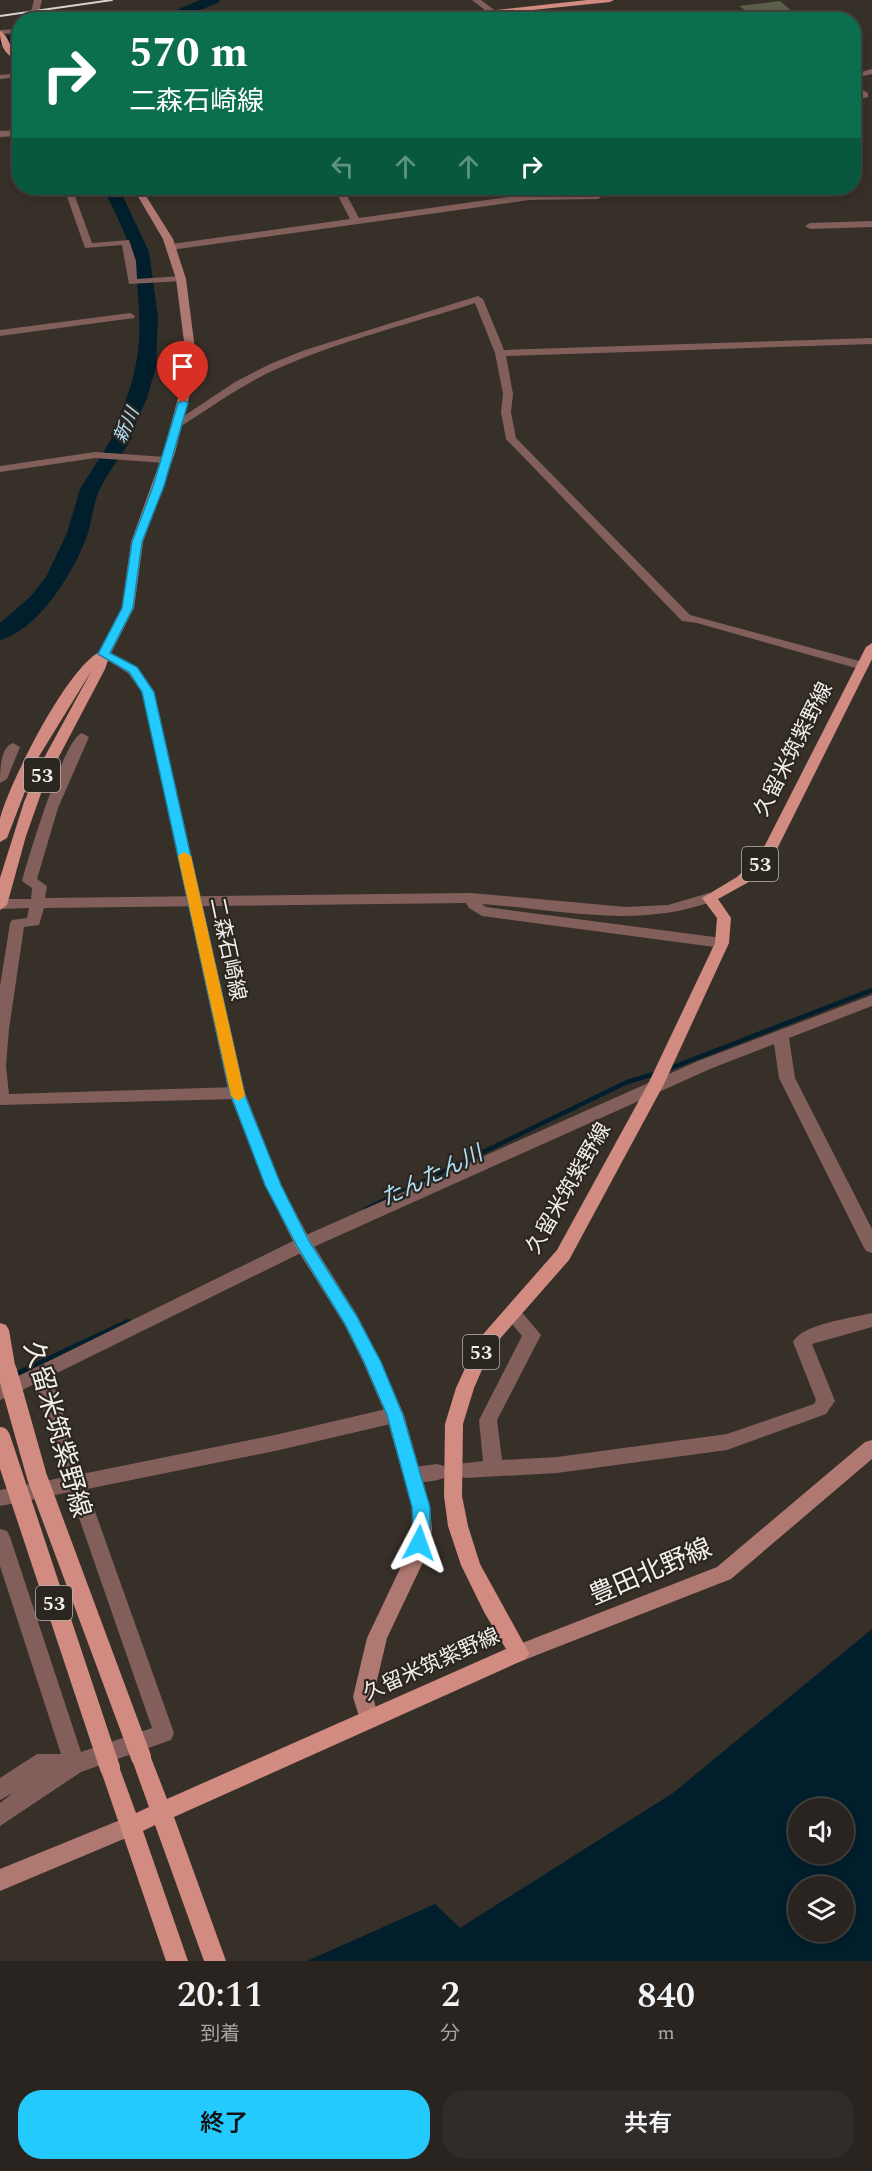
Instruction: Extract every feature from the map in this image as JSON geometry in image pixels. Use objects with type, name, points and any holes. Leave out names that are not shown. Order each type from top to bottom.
[{"type":"main road","points":[[493,12],[610,0]]},
{"type":"main road","points":[[0,32],[12,55]]},
{"type":"main road","points":[[104,654],[128,608],[137,542],[159,486],[192,365],[181,279],[164,231],[141,195]]},
{"type":"main road","name":"久留米筑紫野線","points":[[130,1826],[519,1653],[491,1606],[471,1565],[458,1526],[453,1496],[452,1463],[454,1424],[465,1388],[484,1345],[562,1255],[655,1085],[722,943],[727,924],[725,917],[709,898],[742,880],[766,857],[872,647]]},
{"type":"main road","name":"53","points":[[0,838],[31,758],[84,670],[104,654]]},
{"type":"main road","name":"53","points":[[0,904],[22,826],[44,772],[98,673],[104,654]]},
{"type":"main road","name":"二森石崎線","points":[[104,654],[133,670],[148,692],[237,1093],[273,1185],[303,1244],[351,1320],[372,1362],[395,1415],[413,1474],[421,1507],[422,1530],[416,1556],[377,1638],[363,1697],[369,1719]]},
{"type":"main road","name":"久留米筑紫野線","points":[[0,1330],[8,1371],[37,1477],[215,1961]]},
{"type":"main road","name":"53","points":[[0,1437],[177,1961]]},
{"type":"main road","name":"豊田北野線","points":[[519,1653],[724,1573],[872,1448]]},
{"type":"main road","points":[[0,1880],[130,1826]]},
{"type":"street","points":[[476,0],[493,12]]},
{"type":"street","points":[[70,195],[88,246],[126,242],[131,261],[132,282],[181,279]]},
{"type":"street","points":[[342,195],[355,220]]},
{"type":"street","points":[[171,247],[529,197],[598,196]]},
{"type":"street","points":[[810,226],[872,224]]},
{"type":"street","points":[[177,424],[239,384],[273,366],[309,352],[478,299],[500,353],[508,394],[506,412],[511,439],[686,618],[698,618],[863,666]]},
{"type":"street","points":[[0,333],[130,316]]},
{"type":"street","points":[[500,353],[872,341]]},
{"type":"street","points":[[0,469],[95,455],[165,460]]},
{"type":"street","points":[[0,1063],[1,1029],[17,923],[34,922],[40,886],[29,881],[42,829],[63,775],[82,737]]},
{"type":"street","points":[[0,779],[13,747]]},
{"type":"street","points":[[471,898],[474,905],[482,911],[722,943]]},
{"type":"street","points":[[0,904],[471,898],[634,913],[684,906],[709,898]]},
{"type":"street","points":[[0,1393],[303,1244],[655,1085],[872,1000]]},
{"type":"street","points":[[782,1036],[787,1078],[872,1246]]},
{"type":"street","points":[[0,1069],[1,1100],[237,1093]]},
{"type":"street","points":[[493,1467],[488,1420],[532,1335],[513,1314]]},
{"type":"street","points":[[465,1470],[557,1465],[727,1442],[820,1409],[826,1401],[802,1342],[809,1336],[872,1320]]},
{"type":"street","points":[[0,1816],[45,1782],[75,1764],[164,1733],[76,1484],[42,1374]]},
{"type":"street","points":[[0,1497],[76,1484],[395,1415]]},
{"type":"street","points":[[413,1474],[437,1472]]},
{"type":"street","points":[[0,1537],[75,1764]]},
{"type":"street","points":[[0,1790],[37,1764],[75,1764]]},
{"type":"green space","points":[[780,1],[793,12],[748,12],[739,6]]},
{"type":"water","points":[[872,1629],[872,1961],[307,1961],[435,1904],[460,1928],[673,1793]]},
{"type":"waterway","points":[[181,12],[213,0]]},
{"type":"waterway","points":[[0,41],[12,40]]},
{"type":"waterway","name":"新川","points":[[0,633],[38,602],[56,578],[71,549],[88,494],[122,438],[121,434],[143,383],[150,335],[143,265],[132,231],[114,195]]},
{"type":"waterway","name":"たんたん川","points":[[668,1069],[872,990]]},
{"type":"waterway","name":"たんたん川","points":[[366,1209],[627,1082],[657,1073]]},
{"type":"waterway","name":"たんたん川","points":[[13,1376],[128,1322]]},
{"type":"railway","points":[[28,12],[112,0]]},
{"type":"railway","points":[[0,16],[12,14]]},
{"type":"slow traffic","points":[[184,856],[238,1096]]},
{"type":"route","points":[[183,403],[159,486],[144,519],[137,542],[128,608],[104,654],[133,670],[148,692],[237,1093],[273,1185],[303,1244],[351,1320],[395,1415],[421,1507],[422,1530],[419,1543]]}]
